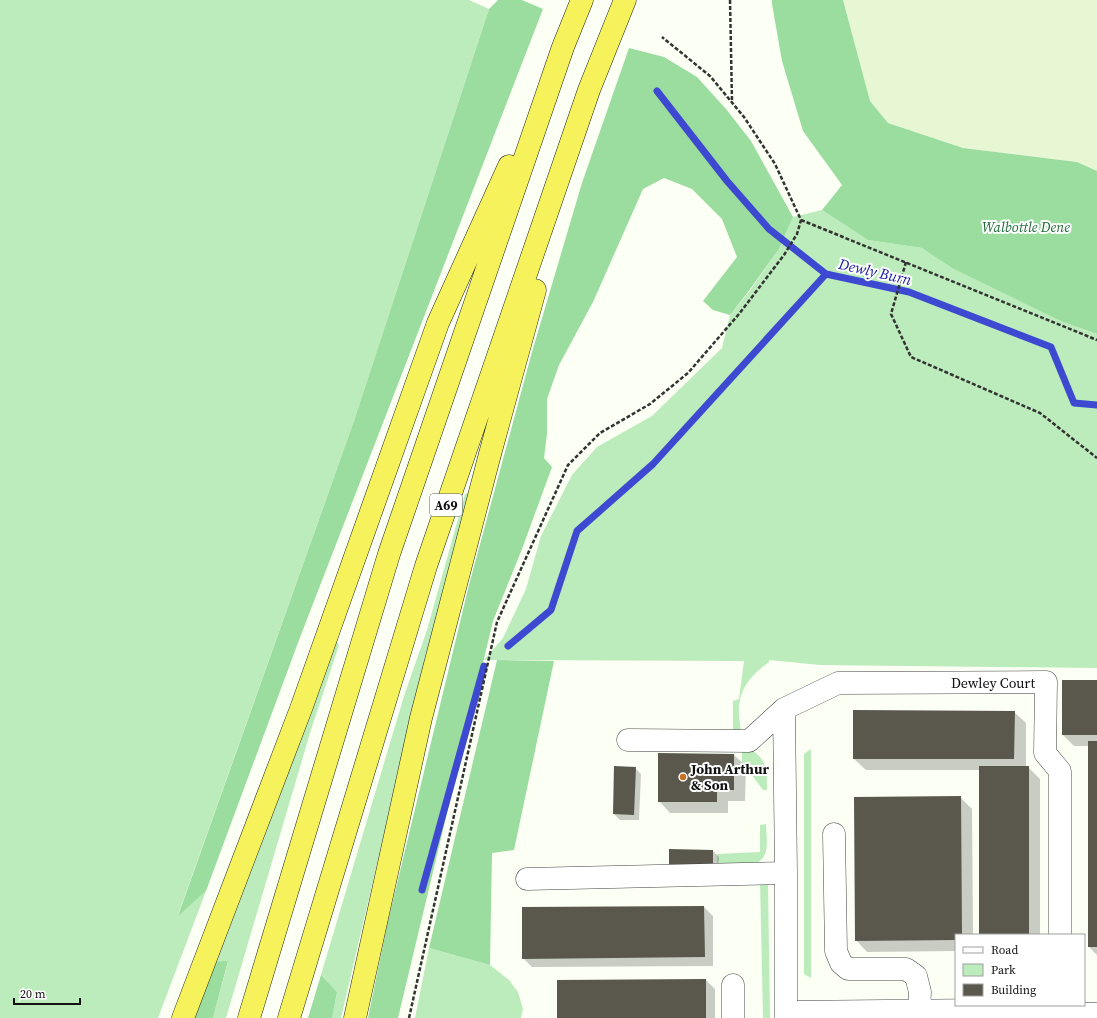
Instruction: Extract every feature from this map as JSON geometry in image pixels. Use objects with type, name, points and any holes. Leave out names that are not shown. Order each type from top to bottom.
[{"type":"highway","name":"A69","points":[[183,1018],[302,706],[438,323],[563,47],[582,0]]},
{"type":"highway","name":"A69","points":[[289,1018],[426,566],[589,90],[625,0]]},
{"type":"highway","name":"A69","points":[[249,1018],[389,554],[563,47]]},
{"type":"highway","name":"A69","points":[[355,1018],[421,718],[492,446],[589,90]]},
{"type":"street","name":"Dewley Court","points":[[784,709],[838,683],[1046,682],[1045,753],[1060,771],[1060,934]]},
{"type":"street","points":[[628,740],[749,741],[784,709]]},
{"type":"street","points":[[784,709],[786,1015],[985,1010],[1097,1014]]},
{"type":"street","points":[[834,834],[836,950],[841,963],[848,968],[906,969],[916,976],[920,992],[919,1011]]},
{"type":"street","points":[[527,879],[786,873]]},
{"type":"street","points":[[733,985],[733,1018]]},
{"type":"path","points":[[730,0],[732,36],[732,102]]},
{"type":"path","points":[[409,1018],[497,622],[568,465],[600,433],[650,404],[688,373],[739,314],[784,255],[797,234],[801,220],[775,164],[744,117],[710,76],[662,37]]},
{"type":"path","points":[[801,220],[1097,340]]},
{"type":"path","points":[[906,262],[891,314],[911,357],[1040,413],[1097,458]]},
{"type":"green space","points":[[0,0],[469,0],[489,9],[354,421],[178,915],[206,891],[158,1018],[0,1018]]},
{"type":"green space","points":[[498,0],[522,0],[543,9],[299,640],[206,891],[178,916],[354,421],[489,9]]},
{"type":"green space","name":"Walbottle Dene","points":[[772,0],[843,0],[870,101],[888,123],[963,148],[1077,162],[1097,171],[1097,334],[1063,322],[954,269],[922,248],[868,240],[822,210],[842,185],[803,131],[782,61]]},
{"type":"green space","points":[[843,0],[1097,0],[1097,171],[1077,162],[963,148],[888,123],[870,101]]},
{"type":"green space","points":[[629,48],[664,57],[697,77],[726,109],[751,141],[793,217],[779,249],[730,315],[713,310],[703,301],[737,257],[722,219],[692,189],[664,178],[643,189],[593,302],[559,365],[547,399],[547,434],[544,458],[552,467],[522,549],[493,621],[398,1018],[368,1018],[388,921],[469,585],[532,352],[582,183]]},
{"type":"green space","points":[[822,210],[868,240],[922,248],[1063,322],[1097,334],[1097,668],[820,665],[769,660],[769,662],[746,684],[739,705],[741,730],[736,731],[733,730],[733,701],[739,699],[744,661],[484,660],[503,638],[526,589],[541,536],[572,475],[597,447],[652,416],[722,348],[730,315],[749,292],[779,249],[793,217]]},
{"type":"green space","points":[[470,492],[396,782],[341,1018],[332,1018],[337,992],[321,975],[404,696],[427,630],[465,494]]},
{"type":"green space","points":[[336,641],[339,645],[310,733],[226,1018],[213,1018],[228,962],[213,962]]},
{"type":"green space","points":[[497,660],[554,661],[514,850],[492,853],[490,965],[429,948]]},
{"type":"green space","points":[[749,748],[760,757],[765,766],[767,790],[763,790],[742,762],[742,749]]},
{"type":"green space","points":[[811,749],[811,978],[804,974],[804,754]]},
{"type":"green space","points":[[766,824],[767,846],[761,860],[757,863],[717,867],[717,854],[760,852],[760,825]]},
{"type":"green space","points":[[760,880],[768,882],[770,1018],[763,1018]]},
{"type":"green space","points":[[429,948],[490,965],[509,980],[518,992],[523,1009],[521,1018],[415,1018]]},
{"type":"green space","points":[[228,961],[213,1018],[193,1018],[213,962]]},
{"type":"green space","points":[[321,975],[337,992],[332,1018],[308,1018]]},
{"type":"building","points":[[1062,680],[1097,680],[1097,735],[1062,735]]},
{"type":"building","points":[[853,710],[1015,711],[1014,759],[853,759]]},
{"type":"building","points":[[1088,741],[1097,741],[1097,947],[1088,947]]},
{"type":"building","points":[[658,753],[734,754],[734,790],[717,790],[717,802],[658,802]]},
{"type":"building","points":[[614,766],[636,767],[634,815],[613,814]]},
{"type":"building","points":[[979,766],[1029,766],[1029,934],[979,934]]},
{"type":"building","points":[[961,796],[962,934],[955,934],[955,940],[855,941],[854,797]]},
{"type":"building","points":[[669,849],[713,850],[713,867],[669,866]]},
{"type":"building","points":[[704,906],[705,957],[522,959],[522,907]]},
{"type":"building","points":[[706,979],[706,1018],[557,1018],[557,980]]},
{"type":"waterway","name":"Dewly Burn","points":[[657,91],[727,181],[769,229],[826,274],[909,292],[1051,347],[1074,403],[1097,405]]},
{"type":"waterway","points":[[508,646],[551,610],[577,531],[653,464],[826,274]]},
{"type":"waterway","points":[[422,890],[484,666]]},
{"type":"place","name":"John Arthur & Son","points":[[683,777]]}]
